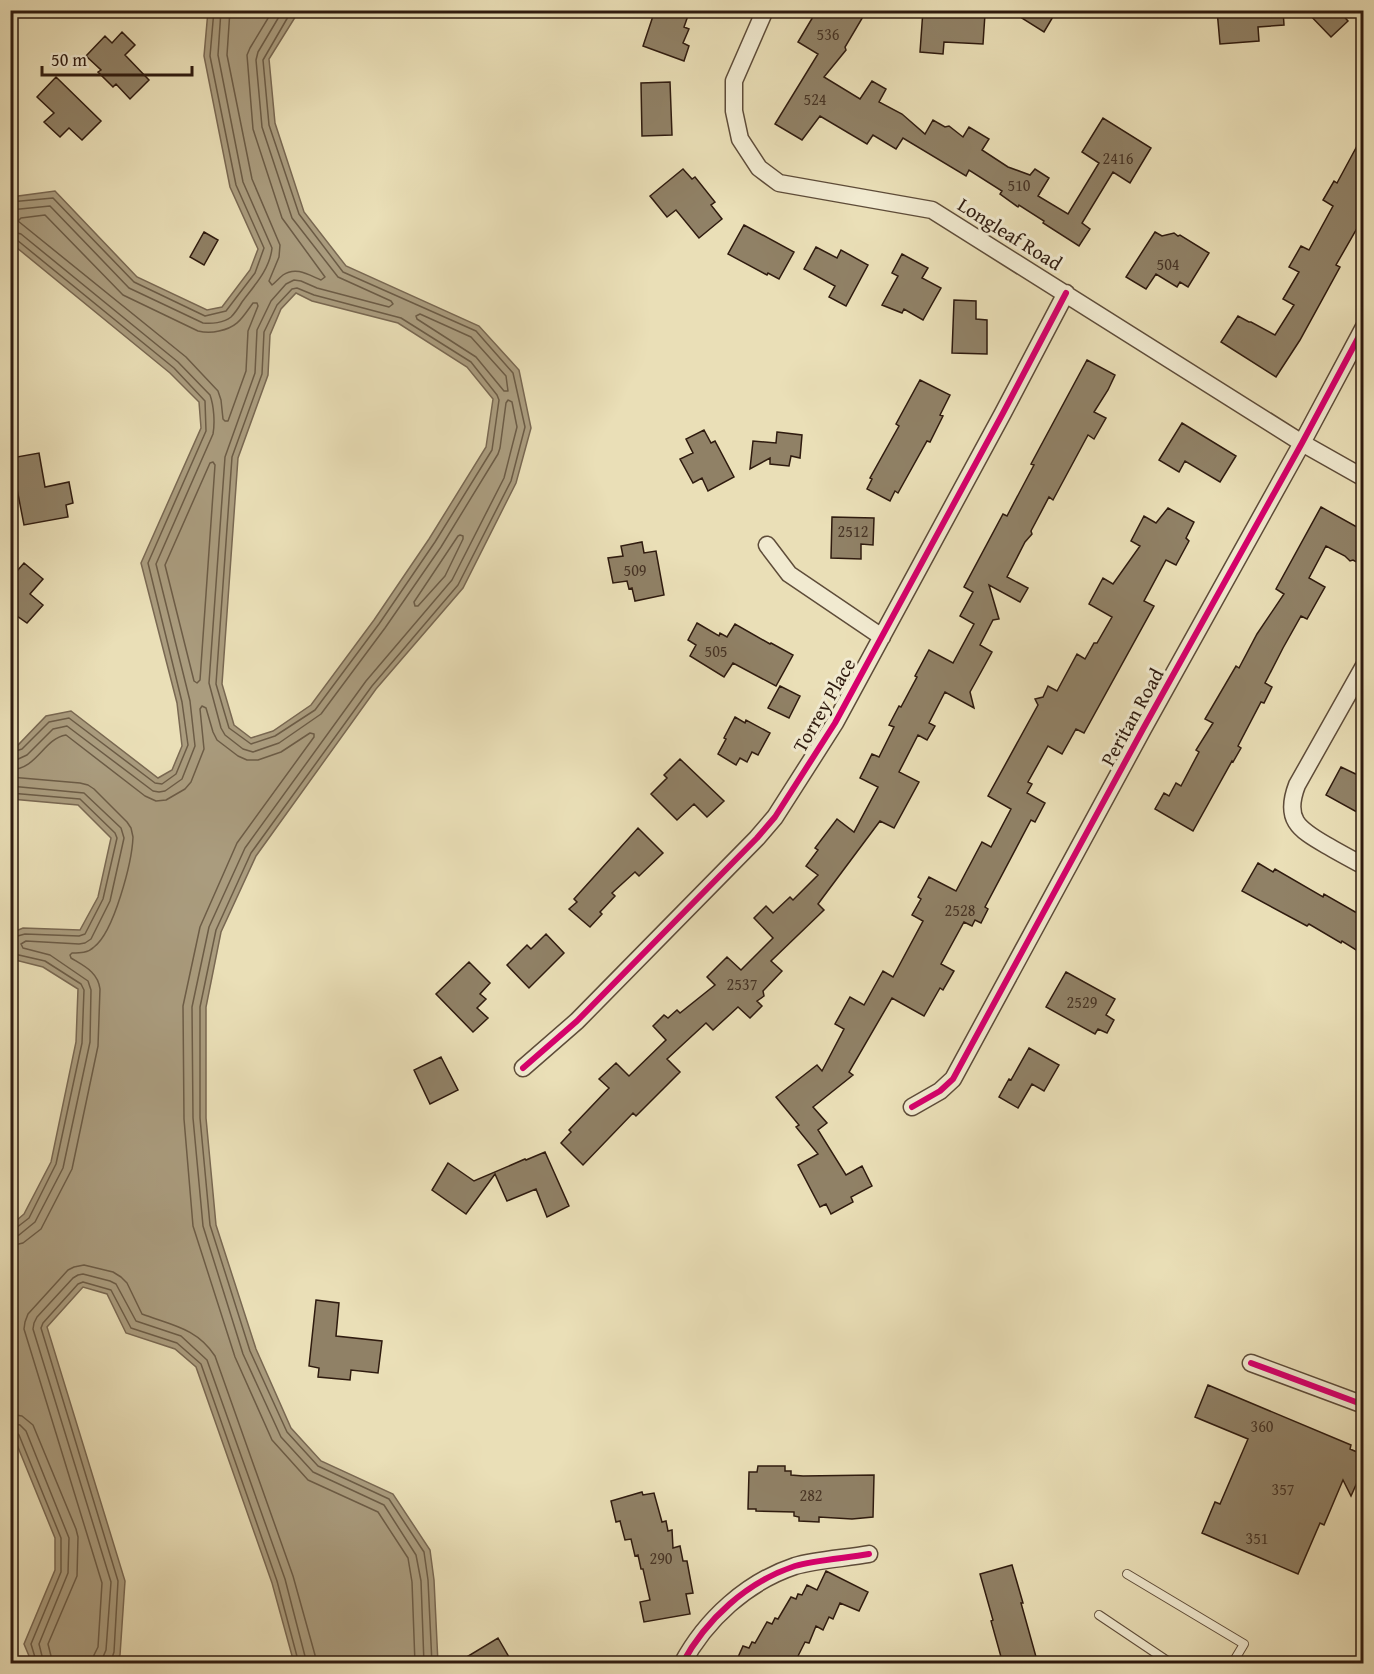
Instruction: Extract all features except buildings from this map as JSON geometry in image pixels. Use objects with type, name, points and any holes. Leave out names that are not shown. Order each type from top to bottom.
[{"type":"street","name":"Longleaf Road","points":[[765,10],[734,81],[734,111],[740,139],[759,168],[779,183],[932,210],[1302,443],[1364,478]]},
{"type":"street","name":"Torrey Place","points":[[523,1068],[577,1020],[775,818],[835,723],[1066,293]]},
{"type":"street","name":"Peritan Road","points":[[912,1107],[940,1091],[953,1079],[1364,327]]},
{"type":"street","points":[[767,545],[789,574],[882,637]]},
{"type":"street","points":[[1364,666],[1297,785],[1292,798],[1292,811],[1297,823],[1305,833],[1364,866]]},
{"type":"street","points":[[1251,1363],[1364,1405]]},
{"type":"street","points":[[682,1664],[707,1626],[726,1606],[752,1587],[798,1565],[869,1554]]},
{"type":"lane","points":[[1126,1574],[1244,1644],[1232,1664]]},
{"type":"lane","points":[[1099,1616],[1172,1664]]},
{"type":"water","points":[[208,11],[299,11],[269,59],[275,123],[304,212],[346,266],[479,326],[519,370],[531,428],[516,483],[463,588],[376,689],[256,856],[221,932],[206,1007],[206,1118],[216,1225],[256,1349],[291,1428],[321,1461],[393,1494],[430,1550],[434,1580],[438,1663],[294,1663],[272,1583],[196,1367],[175,1349],[126,1333],[107,1294],[83,1287],[47,1327],[125,1581],[120,1655],[114,1663],[32,1663],[24,1644],[55,1570],[55,1538],[11,1430],[11,1225],[24,1214],[51,1162],[76,1042],[78,989],[43,967],[11,959],[11,933],[23,928],[80,930],[98,897],[111,838],[78,805],[11,799],[11,748],[18,745],[46,716],[71,711],[158,778],[172,770],[182,746],[177,703],[141,563],[201,428],[199,402],[170,373],[11,243],[11,197],[55,191],[137,277],[207,310],[222,307],[250,270],[258,249],[230,187],[204,56]],"holes":[[[296,293],[312,301],[398,323],[467,367],[493,399],[486,447],[429,539],[374,620],[311,705],[273,731],[251,738],[234,725],[222,684],[238,458],[268,375],[270,335],[281,309]]]},
{"type":"cycle path","points":[[523,1068],[577,1021],[775,817],[835,723],[1066,293]]},
{"type":"cycle path","points":[[912,1107],[940,1091],[953,1079],[1364,327]]},
{"type":"cycle path","points":[[1251,1363],[1364,1405]]},
{"type":"cycle path","points":[[682,1664],[716,1617],[744,1592],[760,1582],[795,1566],[869,1554]]}]
